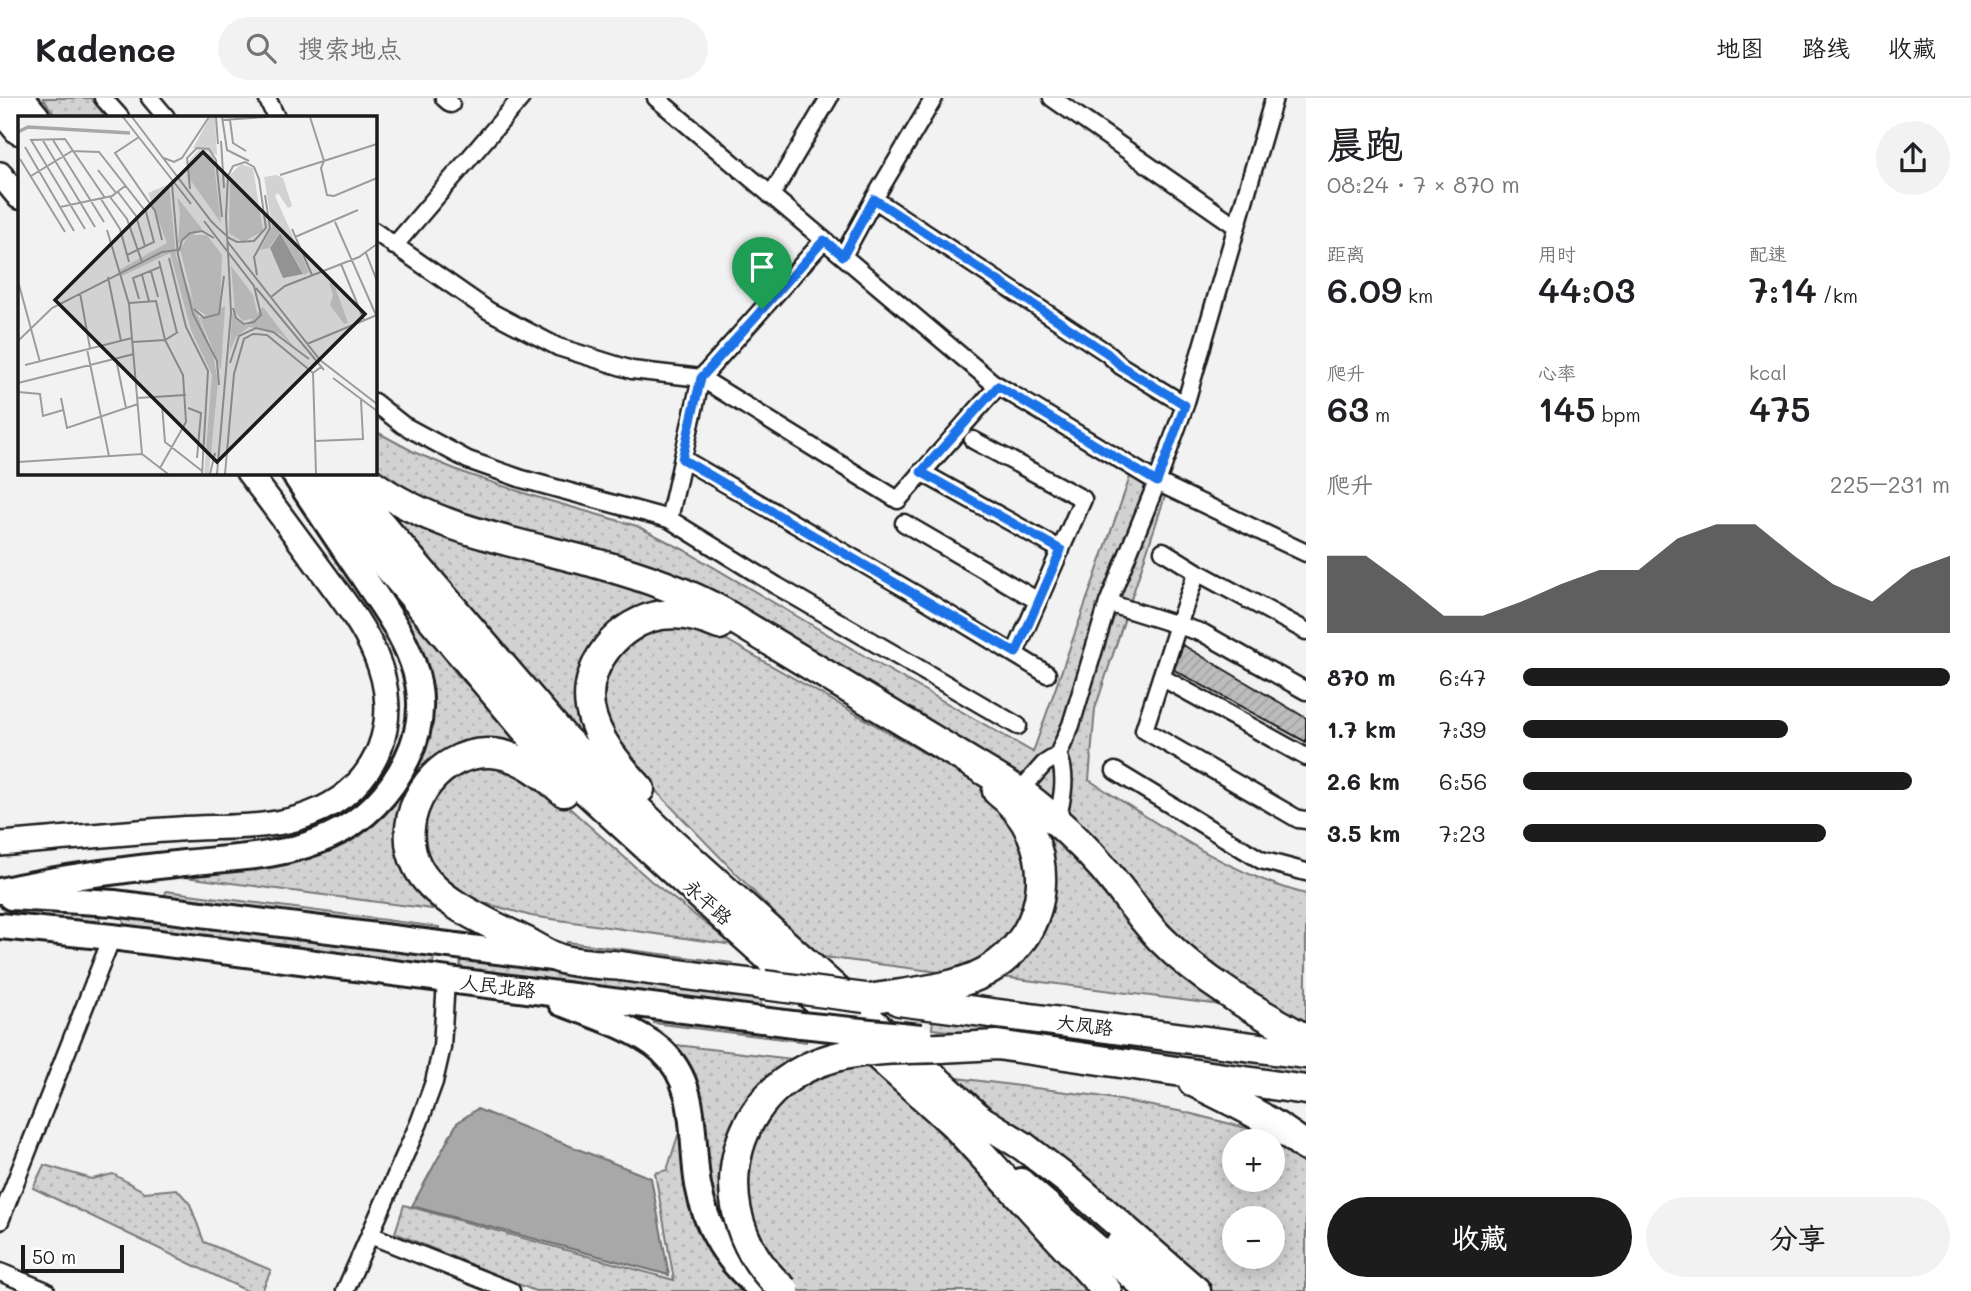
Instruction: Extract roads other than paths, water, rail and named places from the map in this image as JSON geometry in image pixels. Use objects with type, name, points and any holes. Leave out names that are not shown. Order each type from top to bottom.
[{"type":"highway","points":[[19,98],[35,116]]},
{"type":"highway","points":[[0,107],[18,129]]},
{"type":"highway","name":"永平路","points":[[310,474],[547,755],[740,917],[968,1122]]},
{"type":"highway","name":"永平路","points":[[339,474],[565,739],[665,836],[740,917]]},
{"type":"highway","points":[[360,474],[393,498],[442,521],[495,538],[620,570],[695,598],[724,613],[1019,792],[1057,821],[1097,861],[1152,929],[1189,965],[1240,1002],[1306,1039]]},
{"type":"highway","points":[[558,958],[464,909],[434,888],[417,868],[410,845],[413,811],[430,781],[457,760],[480,753],[504,755],[530,766],[554,784],[678,890],[740,917],[743,897],[619,765],[605,744],[590,707],[592,677],[598,662],[623,632],[646,619],[668,614],[690,615],[727,630],[992,788],[1009,801],[1028,825],[1039,850],[1042,881],[1034,916],[1015,947],[992,968],[967,980],[870,998]]},
{"type":"highway","name":"人民北路","points":[[558,958],[870,998]]},
{"type":"highway","name":"大凤路","points":[[870,998],[1306,1054]]},
{"type":"highway","name":"大凤路","points":[[785,1291],[750,1251],[741,1230],[734,1188],[737,1157],[757,1111],[781,1084],[802,1070],[827,1059],[858,1051],[931,1042],[997,1045],[1306,1090]]},
{"type":"highway","points":[[1172,1071],[1250,1110],[1286,1131],[1306,1147]]},
{"type":"highway","points":[[968,1122],[1107,1291]]},
{"type":"highway","points":[[968,1122],[1023,1146],[1076,1187],[1196,1291]]},
{"type":"main road","points":[[0,891],[38,882],[296,848],[348,827],[370,810],[390,788],[409,755],[419,724],[421,702],[415,671],[404,642],[389,616],[294,474]]},
{"type":"main road","name":"人民北路","points":[[0,897],[114,903],[558,958]]},
{"type":"main road","points":[[111,937],[114,903]]},
{"type":"main road","name":"人民北路","points":[[0,926],[111,937],[931,1042]]},
{"type":"main road","points":[[446,980],[449,945]]},
{"type":"main road","points":[[513,988],[562,1003],[639,1035],[659,1048],[672,1062],[684,1084],[690,1105],[696,1177],[708,1222],[718,1244],[728,1257],[763,1291]]},
{"type":"main road","name":"永平路","points":[[968,1122],[1148,1291]]},
{"type":"main road","name":"永平路","points":[[968,1122],[1174,1291]]},
{"type":"street","points":[[28,98],[36,116]]},
{"type":"street","points":[[103,98],[119,116]]},
{"type":"street","points":[[150,98],[165,116]]},
{"type":"street","points":[[267,98],[276,116]]},
{"type":"street","points":[[394,246],[522,98]]},
{"type":"street","points":[[656,98],[998,386],[1157,482],[1306,553]]},
{"type":"street","points":[[843,256],[934,98]]},
{"type":"street","points":[[1052,98],[1236,226]]},
{"type":"street","points":[[1019,792],[1044,764],[1058,755],[1071,725],[1108,603],[1185,405],[1275,98]]},
{"type":"street","points":[[771,196],[821,102]]},
{"type":"street","points":[[0,122],[18,140]]},
{"type":"street","points":[[0,174],[18,196]]},
{"type":"street","points":[[874,199],[1107,353],[1121,366],[1185,405]]},
{"type":"street","points":[[376,232],[489,311],[558,347],[632,370],[701,378],[898,500],[998,386]]},
{"type":"street","points":[[668,519],[701,378],[824,240]]},
{"type":"street","points":[[376,404],[403,425],[468,460],[522,479],[668,519],[777,586],[1018,726]]},
{"type":"street","points":[[973,440],[1083,499],[1016,653]]},
{"type":"street","points":[[682,459],[1016,653],[1047,674]]},
{"type":"street","points":[[921,472],[1061,550]]},
{"type":"street","points":[[0,844],[292,820],[314,813],[340,798],[373,761],[384,737],[388,710],[385,684],[375,653],[355,617],[249,474]]},
{"type":"street","points":[[904,523],[1038,601]]},
{"type":"street","points":[[1163,551],[1306,631]]},
{"type":"street","points":[[1197,572],[1144,730],[1298,820],[1306,820]]},
{"type":"street","points":[[1108,603],[1203,633],[1306,691]]},
{"type":"street","points":[[1161,677],[1306,757]]},
{"type":"street","points":[[1057,821],[1064,776],[1058,755]]},
{"type":"street","points":[[1115,771],[1261,860],[1306,872]]},
{"type":"street","points":[[0,1221],[111,937]]},
{"type":"street","points":[[345,1291],[419,1123],[434,1082],[442,1047],[446,980]]},
{"type":"street","points":[[370,1235],[511,1291]]},
{"type":"street","points":[[0,1272],[46,1291]]}]
